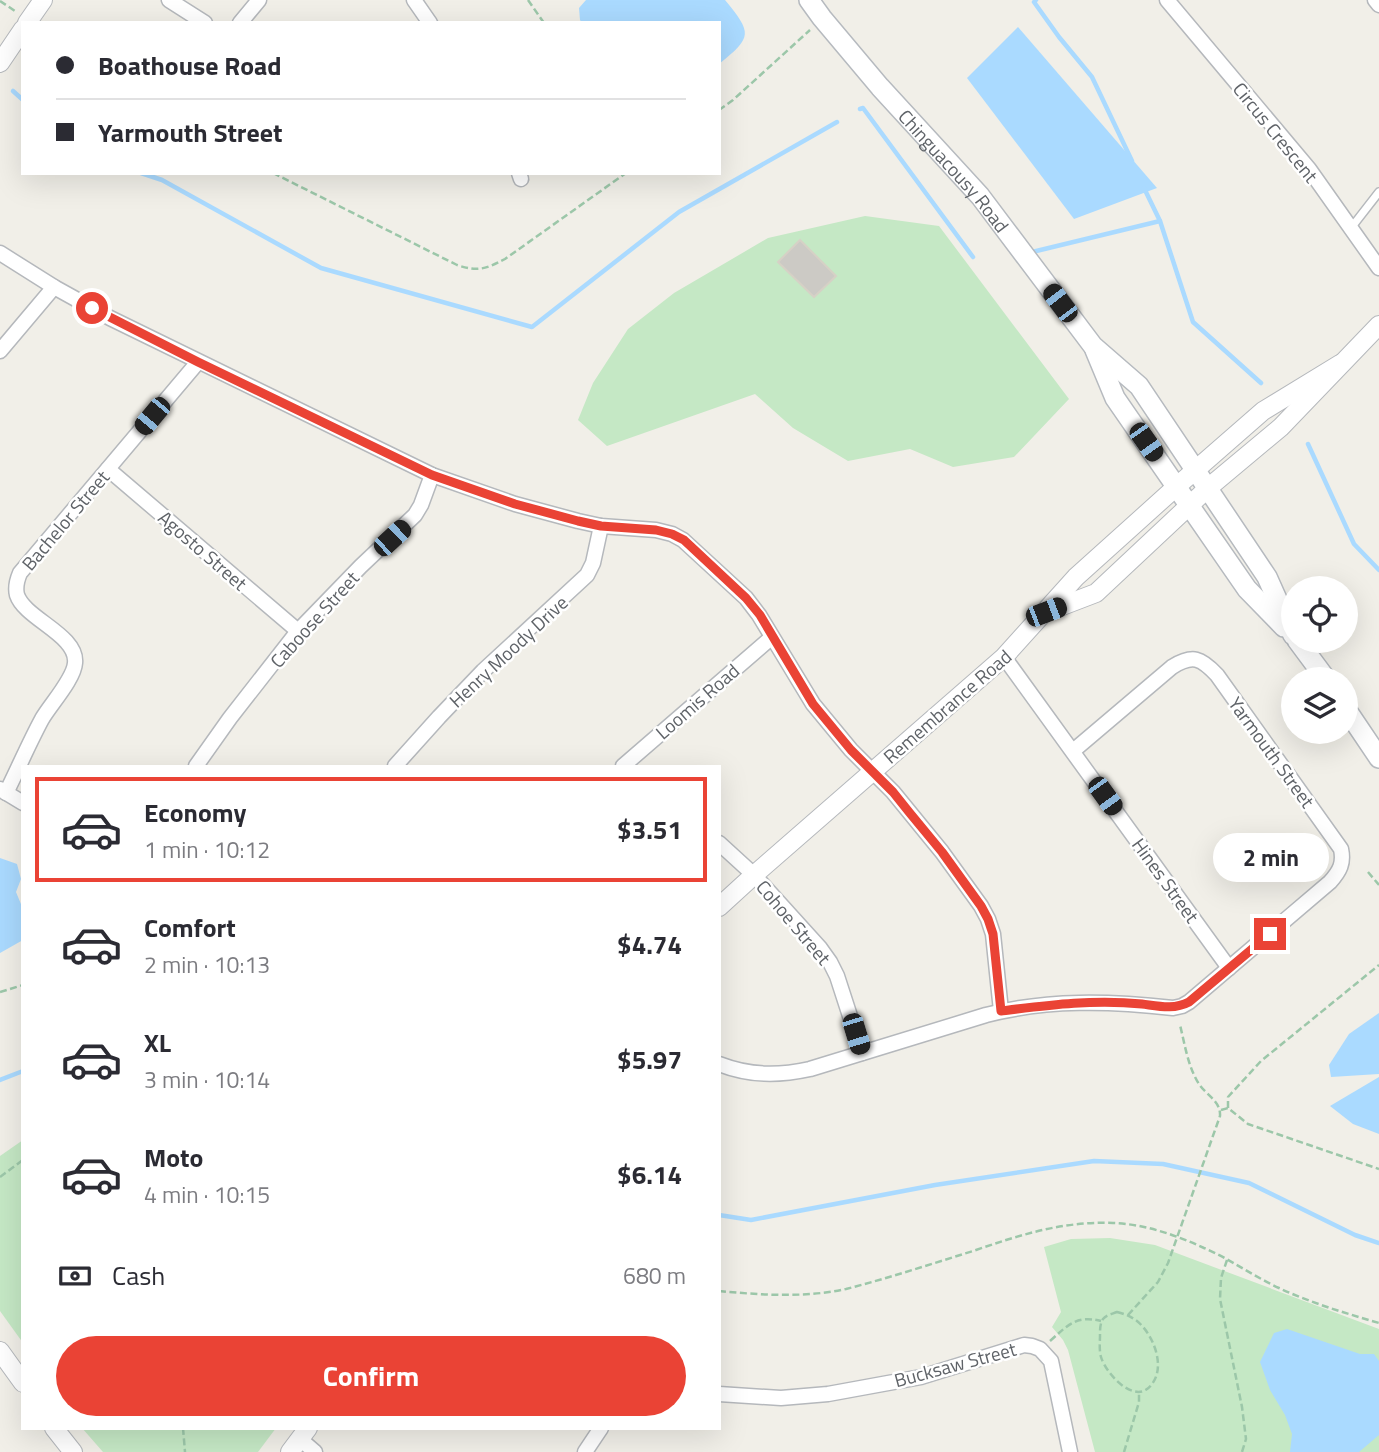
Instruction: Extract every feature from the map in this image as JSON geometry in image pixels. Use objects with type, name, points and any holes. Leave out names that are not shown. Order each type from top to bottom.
[{"type":"main road","name":"Chinguacousy Road","points":[[809,0],[880,86],[979,196],[1093,346],[1139,386],[1267,577],[1281,608]]},
{"type":"main road","name":"Chinguacousy Road","points":[[1093,346],[1115,398],[1247,589],[1281,623]]},
{"type":"main road","points":[[1358,727],[1379,758]]},
{"type":"street","points":[[28,21],[43,0]]},
{"type":"street","points":[[169,0],[202,21]]},
{"type":"street","points":[[242,21],[259,0]]},
{"type":"street","points":[[414,0],[429,21]]},
{"type":"street","name":"Circus Crescent","points":[[1167,0],[1308,169],[1379,268]]},
{"type":"street","points":[[1375,0],[1379,5]]},
{"type":"street","points":[[0,63],[21,32]]},
{"type":"street","points":[[0,253],[54,288],[110,318],[432,475],[515,504],[578,521],[601,526],[656,530],[684,540],[746,598],[760,615],[813,704],[851,750],[893,792],[942,852],[981,906],[993,934],[1001,1011]]},
{"type":"street","points":[[0,351],[54,288]]},
{"type":"street","name":"Remembrance Road","points":[[1046,612],[1096,593],[1208,488],[1282,427],[1379,325]]},
{"type":"street","name":"Bachelor Street","points":[[3,791],[76,664],[68,643],[23,605],[17,595],[16,584],[20,573],[198,362]]},
{"type":"street","name":"Remembrance Road","points":[[721,905],[1004,657],[1076,577],[1176,487],[1263,411],[1340,364]]},
{"type":"street","name":"Agosto Street","points":[[108,468],[298,631]]},
{"type":"street","name":"Caboose Street","points":[[197,765],[298,631],[415,515],[432,475]]},
{"type":"street","name":"Henry Moody Drive","points":[[396,765],[483,671],[587,575],[593,563],[601,526]]},
{"type":"street","name":"Loomis Road","points":[[628,765],[772,637]]},
{"type":"street","name":"Hines Street","points":[[1004,657],[1229,968]]},
{"type":"street","name":"Yarmouth Street","points":[[721,1065],[754,1074],[791,1073],[1001,1011],[1097,1001],[1173,1008],[1182,1006],[1330,882],[1342,867],[1341,849],[1217,675],[1206,664],[1195,659],[1183,660],[1172,667],[1073,751]]},
{"type":"street","points":[[3,791],[21,802]]},
{"type":"street","name":"Cohoe Street","points":[[721,845],[754,874],[830,962],[838,976],[862,1053]]},
{"type":"street","name":"Bucksaw Street","points":[[721,1394],[781,1398],[828,1394],[921,1377],[1024,1345],[1040,1349],[1051,1361],[1070,1452]]},
{"type":"street","points":[[0,1351],[21,1380]]},
{"type":"street","points":[[56,1430],[73,1452]]},
{"type":"street","points":[[585,1452],[600,1430]]},
{"type":"street","points":[[299,1440],[315,1452]]},
{"type":"lane","points":[[1351,228],[1379,192]]},
{"type":"path","points":[[528,0],[543,21]]},
{"type":"path","points":[[721,109],[822,18]]},
{"type":"path","points":[[277,175],[457,265],[477,270],[489,268],[505,259],[623,175]]},
{"type":"path","points":[[1368,872],[1379,885]]},
{"type":"path","points":[[1228,1108],[1228,1097],[1261,1061],[1379,965]]},
{"type":"path","points":[[0,992],[21,986]]},
{"type":"path","points":[[1128,1315],[1158,1282],[1168,1263],[1220,1110],[1191,1069],[1180,1026]]},
{"type":"path","points":[[1220,1110],[1228,1108]]},
{"type":"path","points":[[1228,1108],[1248,1124],[1379,1170]]},
{"type":"path","points":[[0,1177],[21,1161]]},
{"type":"path","points":[[721,1291],[799,1295],[844,1289],[1031,1232],[1068,1224],[1113,1223],[1144,1227],[1178,1237],[1206,1248],[1279,1288],[1324,1306],[1379,1323]]},
{"type":"path","points":[[1227,1260],[1221,1279],[1220,1299],[1242,1407],[1245,1439],[1242,1452]]},
{"type":"path","points":[[1117,1312],[1128,1315],[1139,1323],[1152,1342],[1158,1357],[1158,1370],[1154,1383],[1147,1390],[1129,1390],[1118,1382],[1101,1358],[1101,1321],[1117,1312]]},
{"type":"path","points":[[1040,1349],[1075,1320],[1088,1318],[1101,1321]]},
{"type":"path","points":[[1124,1452],[1139,1402],[1139,1392]]},
{"type":"path","points":[[183,1430],[185,1452]]},
{"type":"green space","points":[[865,216],[939,226],[1069,399],[1014,457],[953,467],[910,449],[848,461],[793,428],[755,394],[607,446],[578,420],[593,383],[628,329],[674,293],[768,238]]},
{"type":"green space","points":[[21,1141],[21,1340],[0,1311],[0,1156]]},
{"type":"green space","points":[[1110,1238],[1155,1245],[1379,1329],[1379,1452],[1095,1452],[1068,1350],[1052,1327],[1061,1312],[1044,1247],[1071,1239]]},
{"type":"green space","points":[[84,1430],[274,1430],[258,1452],[103,1452]]},
{"type":"water","points":[[586,0],[725,0],[740,20],[745,34],[738,47],[721,62],[721,21],[581,21],[579,8]]},
{"type":"water","points":[[1018,27],[1157,188],[1074,219],[967,78]]},
{"type":"water","points":[[0,858],[17,864],[21,879],[16,892],[21,904],[21,941],[0,953]]},
{"type":"water","points":[[1379,1013],[1379,1074],[1331,1077],[1329,1065],[1349,1034]]},
{"type":"water","points":[[1379,1077],[1379,1134],[1353,1124],[1330,1106]]},
{"type":"water","points":[[1287,1329],[1360,1354],[1374,1354],[1379,1361],[1379,1435],[1359,1452],[1290,1452],[1292,1434],[1285,1415],[1270,1390],[1260,1362],[1274,1333]]},
{"type":"building","points":[[800,240],[836,276],[814,297],[778,262]]},
{"type":"waterway","points":[[1036,0],[1034,2],[1059,37],[1092,77],[1132,161]]},
{"type":"waterway","points":[[13,91],[21,98]]},
{"type":"waterway","points":[[860,109],[863,108],[973,257]]},
{"type":"waterway","points":[[147,175],[162,180],[321,268],[532,327],[679,212],[837,122]]},
{"type":"waterway","points":[[1144,188],[1160,221],[1193,322],[1261,383]]},
{"type":"waterway","points":[[1028,253],[1160,221]]},
{"type":"waterway","points":[[1308,444],[1354,544],[1379,570]]},
{"type":"waterway","points":[[0,1080],[21,1072]]},
{"type":"waterway","points":[[721,1215],[751,1220],[935,1185],[1094,1161],[1163,1164],[1249,1183],[1355,1235],[1379,1243]]},
{"type":"route","points":[[92,308],[432,475],[515,504],[578,521],[601,526],[656,530],[684,540],[746,598],[760,615],[813,704],[851,750],[893,792],[942,852],[981,906],[993,934],[1001,1011],[1097,1001],[1173,1008],[1182,1006],[1270,934]]}]
